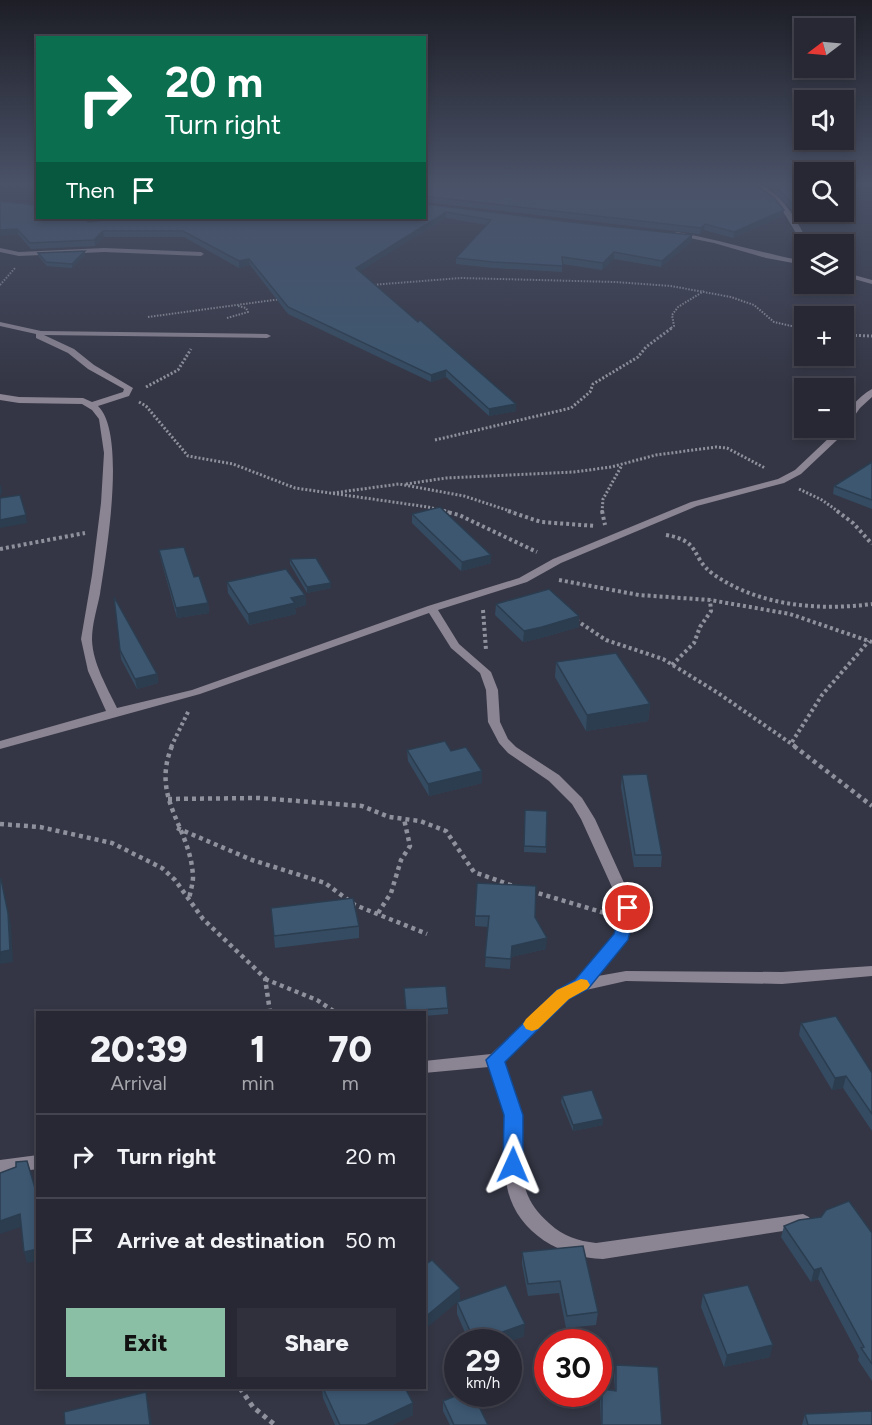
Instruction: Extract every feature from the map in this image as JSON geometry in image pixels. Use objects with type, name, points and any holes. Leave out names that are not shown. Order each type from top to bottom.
[{"type":"street","points":[[739,248],[794,261]]},
{"type":"street","points":[[0,250],[19,254],[104,250],[201,254]]},
{"type":"street","points":[[854,277],[872,282]]},
{"type":"street","points":[[0,324],[40,333],[267,336]]},
{"type":"street","points":[[0,397],[19,400],[67,400],[92,405],[128,394],[129,388],[125,385],[91,367],[71,351],[24,328]]},
{"type":"street","points":[[854,410],[872,392]]},
{"type":"street","points":[[92,405],[103,417],[108,449],[101,556],[86,643],[94,670],[113,713]]},
{"type":"street","points":[[0,745],[196,692],[432,608],[482,595],[537,574],[557,561],[694,504],[781,481],[798,472],[834,438]]},
{"type":"street","points":[[432,608],[455,646],[484,672],[492,690],[494,722],[498,732],[512,750],[554,778],[577,801],[588,819],[628,908],[622,936],[582,985]]},
{"type":"street","points":[[426,1067],[495,1060],[563,995],[582,985],[626,976],[782,978],[872,971]]},
{"type":"street","points":[[495,1060],[513,1115],[513,1165],[517,1196],[526,1216],[558,1240],[579,1249],[603,1251],[812,1221]]},
{"type":"street","points":[[0,1167],[36,1162]]},
{"type":"path","points":[[368,285],[461,278],[641,284],[704,291],[754,305],[774,322],[794,327]]},
{"type":"path","points":[[435,440],[571,408],[590,392],[593,384],[638,357],[646,347],[671,330],[674,326],[672,315],[678,307],[704,291]]},
{"type":"path","points":[[141,318],[288,298]]},
{"type":"path","points":[[128,394],[170,376],[178,370],[193,346],[217,322],[248,312],[246,308],[231,306]]},
{"type":"path","points":[[854,335],[872,336]]},
{"type":"path","points":[[128,394],[146,406],[188,456],[234,464],[295,488],[428,507],[459,515],[557,561]]},
{"type":"path","points":[[333,493],[364,486],[424,483],[446,478],[574,472],[622,464],[656,455],[716,447],[727,448],[771,471],[798,472]]},
{"type":"path","points":[[605,526],[600,512],[602,500],[618,475],[622,464]]},
{"type":"path","points":[[781,481],[822,500],[853,523],[872,544]]},
{"type":"path","points":[[399,484],[464,496],[541,522],[605,526],[682,537],[694,547],[711,573],[749,592],[768,598],[817,606],[872,604]]},
{"type":"path","points":[[0,549],[103,529]]},
{"type":"path","points":[[537,574],[639,595],[710,600],[790,614],[870,641],[822,695],[792,742]]},
{"type":"path","points":[[482,595],[486,645],[484,672]]},
{"type":"path","points":[[672,665],[694,643],[700,627],[711,611],[710,600]]},
{"type":"path","points":[[568,613],[608,641],[660,658],[672,665],[792,742],[872,806]]},
{"type":"path","points":[[189,901],[193,878],[190,862],[168,799],[164,773],[166,759],[196,692]]},
{"type":"path","points":[[168,799],[259,798],[374,809],[389,818],[420,821],[446,831],[474,872],[518,887]]},
{"type":"path","points":[[378,913],[391,893],[401,860],[410,846],[404,819]]},
{"type":"path","points":[[0,824],[40,827],[112,843],[162,868],[175,880],[203,920],[228,941],[264,978],[317,1000],[334,1011]]},
{"type":"path","points":[[177,828],[252,860],[298,873],[325,884],[355,905],[427,934]]},
{"type":"path","points":[[529,891],[627,920]]},
{"type":"path","points":[[264,978],[270,1011]]},
{"type":"path","points":[[241,1389],[253,1407],[275,1425]]},
{"type":"building","points":[[216,248],[387,248],[356,268],[418,322],[420,320],[516,404],[489,409],[446,370],[431,375],[288,307],[249,259],[239,261]]},
{"type":"building","points":[[465,248],[676,248],[662,261],[614,252],[603,263],[562,257],[563,266],[456,258]]},
{"type":"building","points":[[85,251],[72,264],[46,262],[38,253]]},
{"type":"building","points":[[872,462],[872,500],[834,486]]},
{"type":"building","points":[[20,495],[26,515],[0,520],[0,498]]},
{"type":"building","points":[[440,507],[491,555],[462,562],[412,514]]},
{"type":"building","points":[[184,547],[194,577],[199,576],[208,603],[176,608],[159,550]]},
{"type":"building","points":[[316,558],[331,583],[307,587],[290,559]]},
{"type":"building","points":[[286,569],[305,595],[291,598],[295,603],[248,614],[227,582]]},
{"type":"building","points":[[549,589],[579,616],[524,631],[496,604]]},
{"type":"building","points":[[114,597],[157,674],[135,679],[120,650]]},
{"type":"building","points":[[616,653],[650,704],[587,715],[556,662]]},
{"type":"building","points":[[445,741],[451,751],[466,747],[482,771],[428,784],[407,750]]},
{"type":"building","points":[[647,774],[662,855],[635,855],[622,775]]},
{"type":"building","points":[[525,810],[547,811],[546,847],[524,846]]},
{"type":"building","points":[[0,879],[8,913],[10,950],[0,952]]},
{"type":"building","points":[[477,883],[536,886],[535,917],[547,938],[512,946],[511,959],[485,957],[489,916],[475,916]]},
{"type":"building","points":[[353,898],[359,926],[274,936],[271,908]]},
{"type":"building","points":[[446,986],[448,1008],[406,1011],[404,988]]},
{"type":"building","points":[[836,1016],[872,1073],[872,1114],[846,1076],[835,1078],[801,1023]]},
{"type":"building","points":[[592,1090],[603,1119],[573,1125],[562,1096]]},
{"type":"building","points":[[27,1161],[36,1191],[36,1249],[24,1252],[20,1214],[0,1221],[0,1173],[16,1167],[16,1162]]},
{"type":"building","points":[[849,1201],[872,1233],[872,1364],[861,1348],[864,1347],[821,1268],[814,1270],[784,1226],[799,1220],[821,1217],[826,1210]]},
{"type":"building","points":[[583,1246],[598,1312],[567,1316],[560,1281],[528,1284],[522,1252]]},
{"type":"building","points":[[432,1260],[460,1288],[426,1316],[426,1264]]},
{"type":"building","points":[[506,1285],[525,1324],[511,1329],[469,1329],[457,1302]]},
{"type":"building","points":[[748,1285],[773,1345],[727,1355],[703,1294]]},
{"type":"building","points":[[616,1365],[658,1367],[662,1425],[602,1425],[602,1407],[612,1407],[612,1390],[616,1391]]},
{"type":"building","points":[[323,1389],[406,1389],[413,1403],[366,1425],[340,1425]]},
{"type":"building","points":[[146,1392],[150,1425],[65,1425],[64,1412]]},
{"type":"building","points":[[446,1407],[479,1407],[488,1425],[454,1425]]},
{"type":"building","points":[[872,1411],[872,1425],[808,1425],[805,1414]]},
{"type":"slow traffic","points":[[532,1024],[563,995],[581,985]]},
{"type":"route","points":[[513,1165],[513,1115],[495,1060],[563,995],[582,985],[622,936],[628,908]]}]
